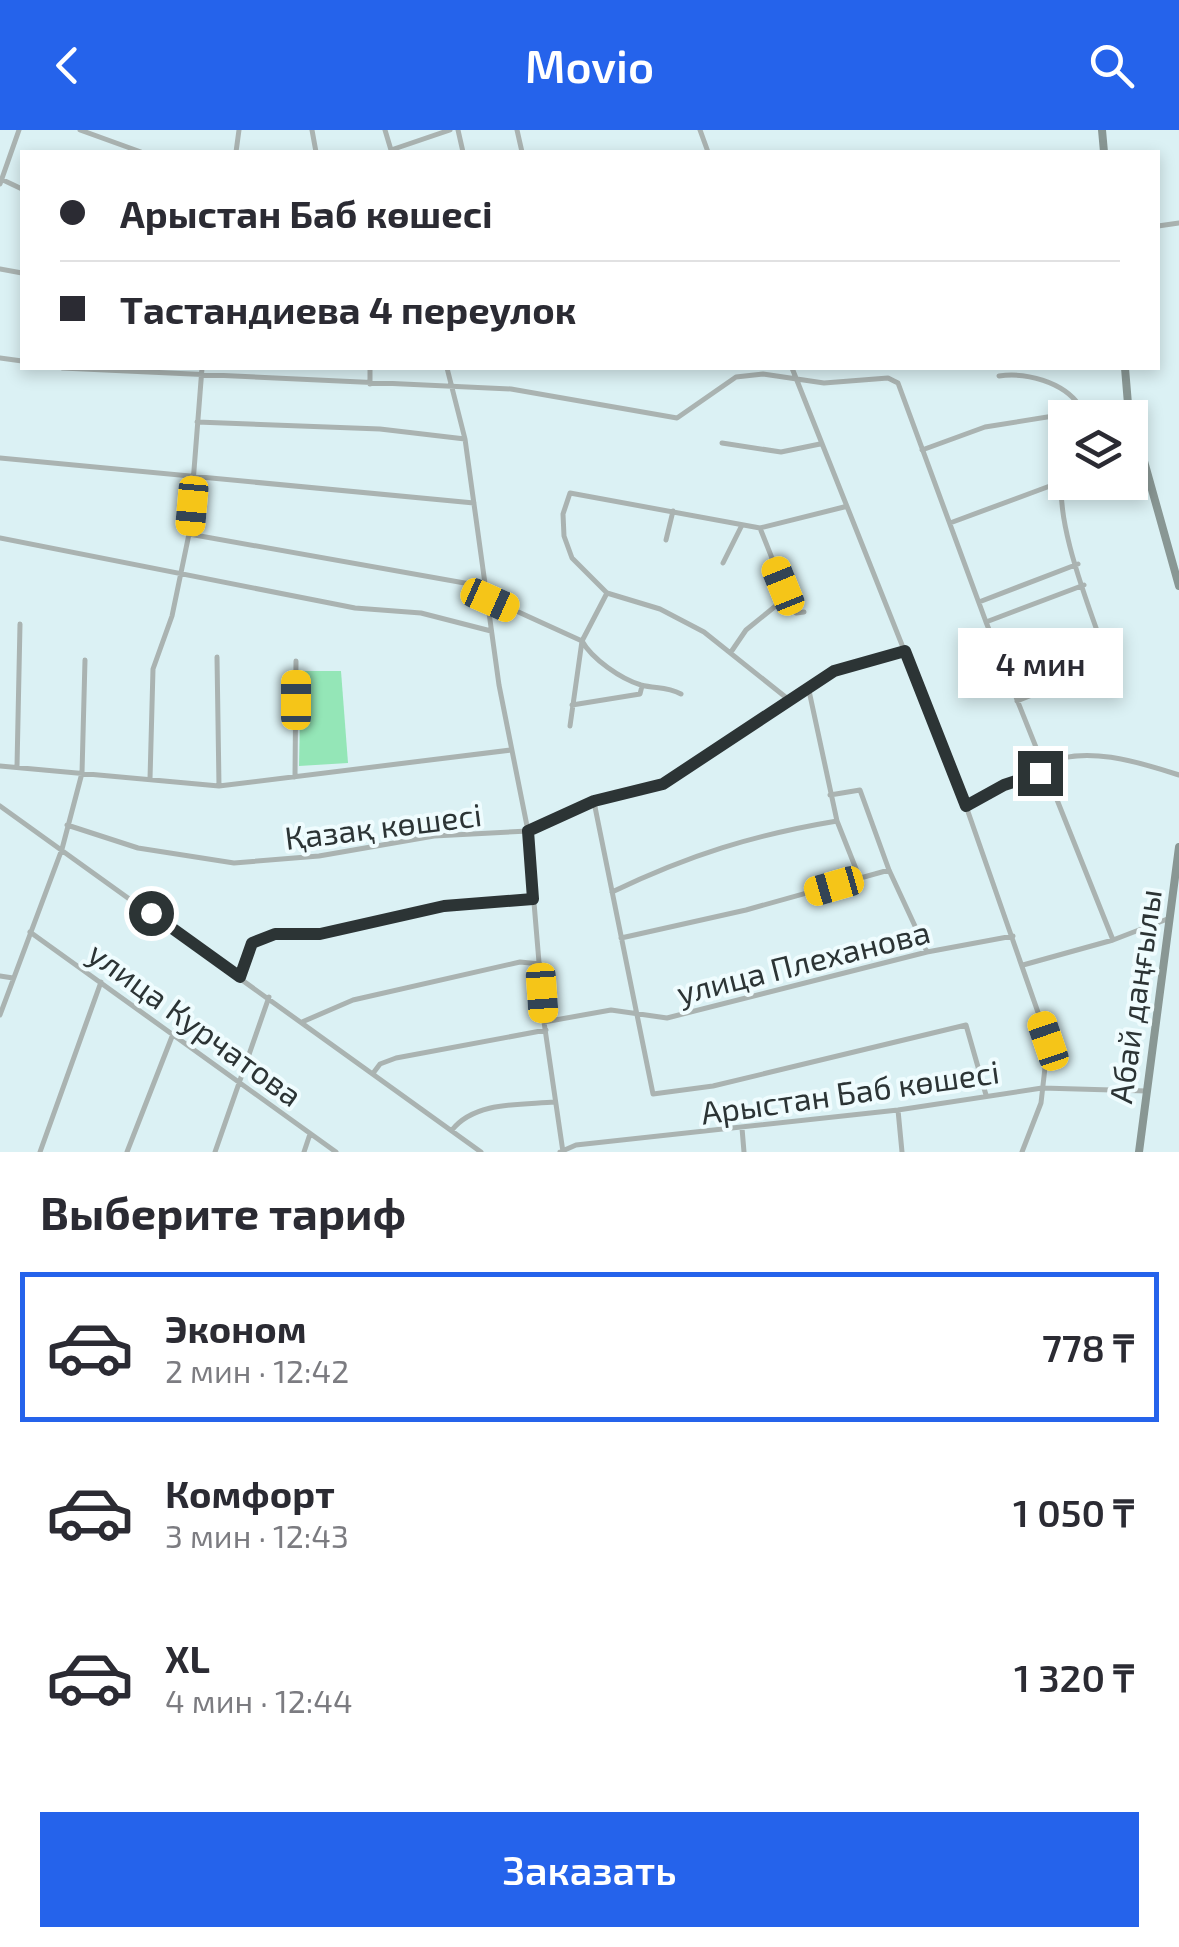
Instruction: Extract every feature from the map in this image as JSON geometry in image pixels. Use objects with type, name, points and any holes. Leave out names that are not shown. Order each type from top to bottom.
[{"type":"street","points":[[0,181],[19,130]]},
{"type":"street","points":[[80,130],[136,150]]},
{"type":"street","points":[[395,150],[450,130]]},
{"type":"street","points":[[97,370],[512,389],[677,418],[736,377],[763,374],[796,380],[888,378],[898,383],[986,622],[1113,940]]},
{"type":"street","points":[[150,780],[153,670],[190,534],[202,370]]},
{"type":"street","points":[[370,370],[370,384]]},
{"type":"street","points":[[447,370],[465,439],[490,600],[490,631],[528,831],[545,1026],[562,1151]]},
{"type":"street","points":[[793,370],[966,806],[1048,1041],[1042,1088],[1022,1152]]},
{"type":"street","points":[[1124,370],[1128,400]]},
{"type":"street","points":[[999,376],[1016,374],[1071,394],[1075,400]]},
{"type":"street","points":[[922,450],[985,427],[1048,420]]},
{"type":"street","points":[[197,422],[380,430],[465,439]]},
{"type":"street","points":[[722,443],[781,452],[820,444]]},
{"type":"street","points":[[0,458],[474,503]]},
{"type":"street","points":[[1148,475],[1179,586]]},
{"type":"street","points":[[950,523],[1048,487]]},
{"type":"street","points":[[788,699],[731,652],[660,609],[607,593],[572,558],[564,536],[563,514],[570,493],[760,528],[844,507]]},
{"type":"street","points":[[1018,701],[1109,664],[1062,500]]},
{"type":"street","points":[[666,540],[673,511]]},
{"type":"street","points":[[723,563],[741,527]]},
{"type":"street","points":[[760,528],[783,586],[783,600],[796,613],[804,612]]},
{"type":"street","points":[[190,534],[488,587]]},
{"type":"street","points":[[0,538],[355,608],[420,614],[490,631]]},
{"type":"street","points":[[979,602],[1078,564]]},
{"type":"street","points":[[986,622],[1084,585]]},
{"type":"street","points":[[570,726],[582,641],[607,593]]},
{"type":"street","points":[[490,600],[582,641],[590,654],[642,685],[665,685],[681,694]]},
{"type":"street","points":[[731,652],[746,630],[783,600]]},
{"type":"street","points":[[18,767],[20,624]]},
{"type":"street","name":"Қазақ көшесі","points":[[67,826],[138,848],[234,863],[319,856],[434,836],[528,831],[594,801],[663,784],[834,671],[905,651]]},
{"type":"street","points":[[217,657],[219,786]]},
{"type":"street","points":[[0,1014],[62,849],[82,772],[85,660]]},
{"type":"street","points":[[295,777],[296,661]]},
{"type":"street","points":[[572,705],[628,698],[640,694],[642,685]]},
{"type":"street","points":[[808,686],[837,822],[860,878]]},
{"type":"street","points":[[0,766],[219,786],[511,750]]},
{"type":"street","points":[[966,806],[1054,760],[1104,757],[1179,775]]},
{"type":"street","points":[[830,795],[860,790],[889,870],[927,952]]},
{"type":"street","points":[[594,801],[653,1094],[713,1086],[966,1025],[986,1095]]},
{"type":"street","points":[[0,806],[481,1152]]},
{"type":"street","points":[[611,892],[686,857],[760,834],[837,822]]},
{"type":"street","name":"Абай даңғылы","points":[[1138,1152],[1179,847]]},
{"type":"street","points":[[621,938],[746,910],[889,870]]},
{"type":"street","points":[[240,977],[252,943],[266,937],[320,934],[444,906],[533,899]]},
{"type":"street","points":[[1023,965],[1113,940],[1170,918]]},
{"type":"street","name":"улица Курчатова","points":[[30,932],[336,1152]]},
{"type":"street","name":"улица Плеханова","points":[[374,1072],[380,1064],[396,1058],[611,1010],[667,1018],[927,952],[1013,936]]},
{"type":"street","points":[[302,1022],[354,1000],[520,962],[540,964]]},
{"type":"street","points":[[0,976],[14,978]]},
{"type":"street","points":[[40,1152],[101,982]]},
{"type":"street","points":[[214,1152],[269,997]]},
{"type":"street","points":[[127,1152],[172,1034]]},
{"type":"street","name":"Арыстан Баб көшесі","points":[[562,1151],[898,1110],[1042,1088],[1147,1091]]},
{"type":"street","points":[[452,1130],[461,1118],[481,1111],[555,1102]]},
{"type":"street","points":[[898,1110],[902,1152]]},
{"type":"street","points":[[742,1128],[744,1152]]},
{"type":"street","points":[[304,1152],[310,1134]]},
{"type":"street","points":[[627,1143],[629,1152]]},
{"type":"green space","points":[[301,671],[341,671],[348,763],[299,766]]},
{"type":"route","points":[[151,913],[240,977],[252,943],[275,934],[320,934],[359,922],[444,906],[533,899],[528,831],[560,813],[594,801],[663,784],[834,671],[905,651],[966,806],[1004,785],[1040,773]]}]
